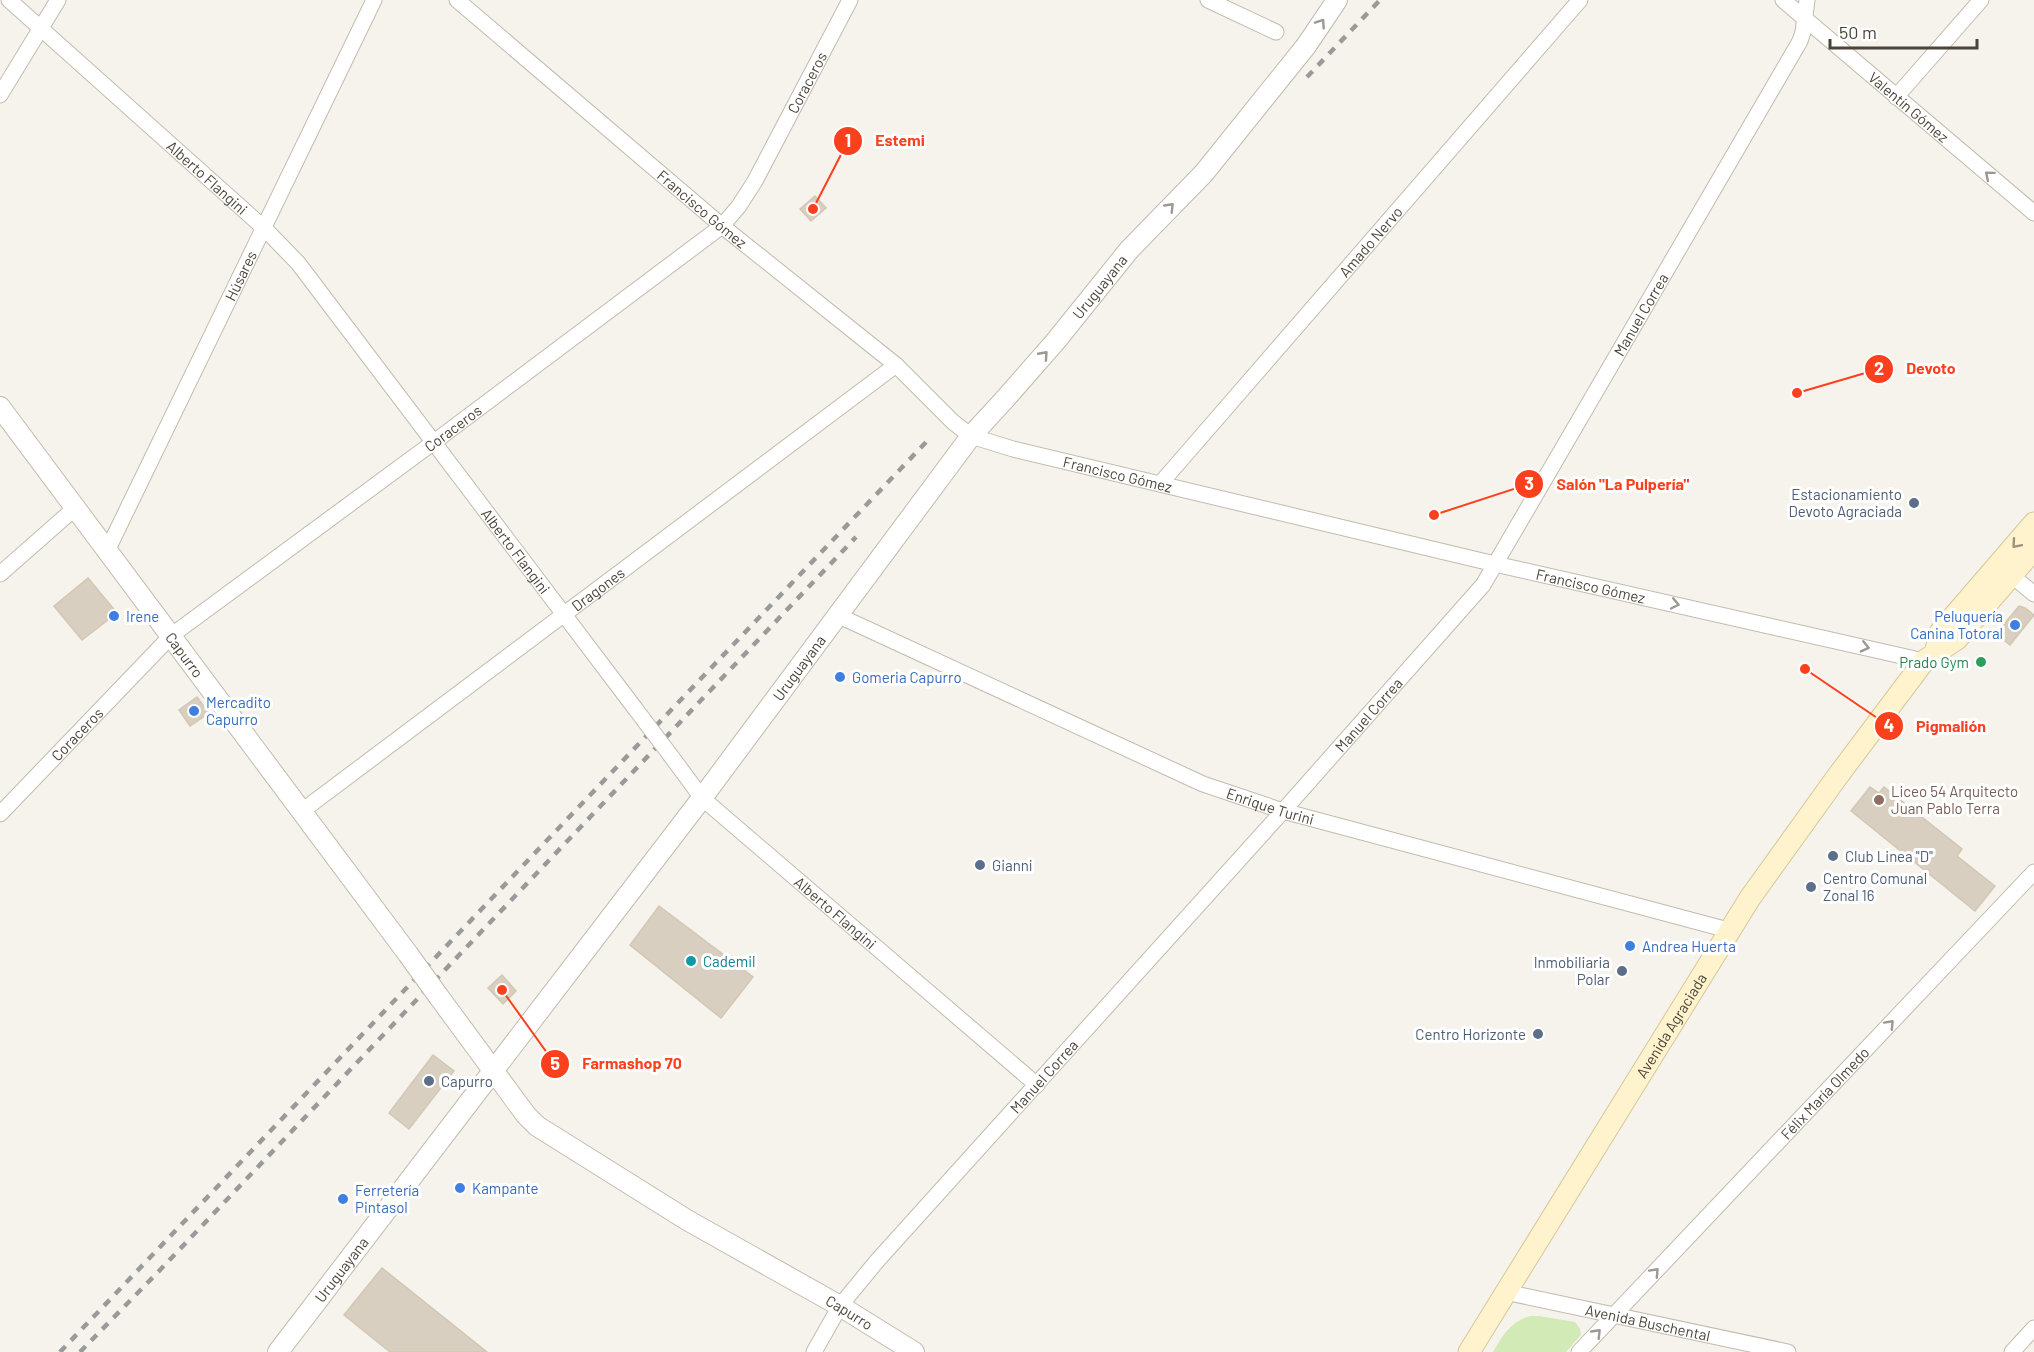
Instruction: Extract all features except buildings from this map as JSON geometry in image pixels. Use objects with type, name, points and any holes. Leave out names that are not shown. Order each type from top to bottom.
[{"type":"main road","name":"Avenida Agraciada","points":[[2005,570],[2034,523]]},
{"type":"main road","name":"Avenida Agraciada","points":[[1469,1352],[1728,930],[1837,777],[1930,657],[1941,631],[2005,570],[2034,549]]},
{"type":"street","name":"Alberto Flangini","points":[[9,0],[264,228],[298,263],[702,798],[1037,1085]]},
{"type":"street","points":[[0,94],[58,0]]},
{"type":"street","name":"Húsares","points":[[107,551],[374,0]]},
{"type":"street","name":"Francisco Gómez","points":[[457,0],[722,226],[896,365],[953,422],[971,436],[1013,449],[1495,564],[1930,657]]},
{"type":"street","name":"Coraceros","points":[[0,814],[172,635],[722,226],[739,206],[755,181],[850,0]]},
{"type":"street","points":[[1208,0],[1276,32]]},
{"type":"street","name":"Uruguayana","points":[[279,1352],[702,798],[971,436],[1055,342],[1130,250],[1204,173],[1306,46],[1337,0]]},
{"type":"street","name":"Amado Nervo","points":[[1160,484],[1580,0]]},
{"type":"street","name":"Valentín Gómez","points":[[1784,0],[2034,213]]},
{"type":"street","name":"Manuel Correa","points":[[814,1352],[840,1306],[877,1261],[1283,811],[1483,585],[1800,41],[1807,0]]},
{"type":"street","points":[[1896,97],[1981,0]]},
{"type":"street","name":"Dragones","points":[[302,811],[896,365]]},
{"type":"street","name":"Capurro","points":[[0,407],[172,635],[526,1115],[548,1134],[687,1220],[840,1306],[914,1352]]},
{"type":"street","points":[[0,574],[75,508]]},
{"type":"street","points":[[2005,570],[2034,594]]},
{"type":"street","name":"Enrique Turini","points":[[837,615],[1203,784],[1283,811],[1728,930]]},
{"type":"street","name":"Félix María Olmedo","points":[[1579,1352],[2034,872]]},
{"type":"street","name":"Avenida Buschental","points":[[1505,1292],[1788,1352]]},
{"type":"street","points":[[2012,1352],[2034,1328]]},
{"type":"green space","points":[[1530,1316],[1575,1322],[1581,1335],[1566,1352],[1493,1352],[1512,1326]]},
{"type":"railway","points":[[1307,77],[1380,0]]},
{"type":"railway","points":[[60,1352],[929,439]]},
{"type":"railway","points":[[80,1352],[856,537]]},
{"type":"place","name":"Estemi","points":[[813,209]]},
{"type":"place","name":"Devoto","points":[[1797,393]]},
{"type":"place","name":"Estacionamiento Devoto Agraciada","points":[[1914,503]]},
{"type":"place","name":"Salón \"La Pulpería\"","points":[[1434,515]]},
{"type":"place","name":"Irene","points":[[114,616]]},
{"type":"place","name":"Peluquería Canina Totoral","points":[[2015,625]]},
{"type":"place","name":"Prado Gym","points":[[1981,662]]},
{"type":"place","name":"Pigmalión","points":[[1805,669]]},
{"type":"place","name":"Gomeria Capurro","points":[[840,677]]},
{"type":"place","name":"Mercadito Capurro","points":[[194,711]]},
{"type":"place","name":"Liceo 54 Arquitecto Juan Pablo Terra","points":[[1879,800]]},
{"type":"place","name":"Club Linea \"D\"","points":[[1833,856]]},
{"type":"place","name":"Gianni","points":[[980,865]]},
{"type":"place","name":"Centro Comunal Zonal 16","points":[[1811,887]]},
{"type":"place","name":"Andrea Huerta","points":[[1630,946]]},
{"type":"place","name":"Cademil","points":[[691,961]]},
{"type":"place","name":"Inmobiliaria Polar","points":[[1622,971]]},
{"type":"place","name":"Farmashop 70","points":[[502,990]]},
{"type":"place","name":"Centro Horizonte","points":[[1538,1034]]},
{"type":"place","name":"Capurro","points":[[429,1081]]},
{"type":"place","name":"Kampante","points":[[460,1188]]},
{"type":"place","name":"Ferretería Pintasol","points":[[343,1199]]}]
